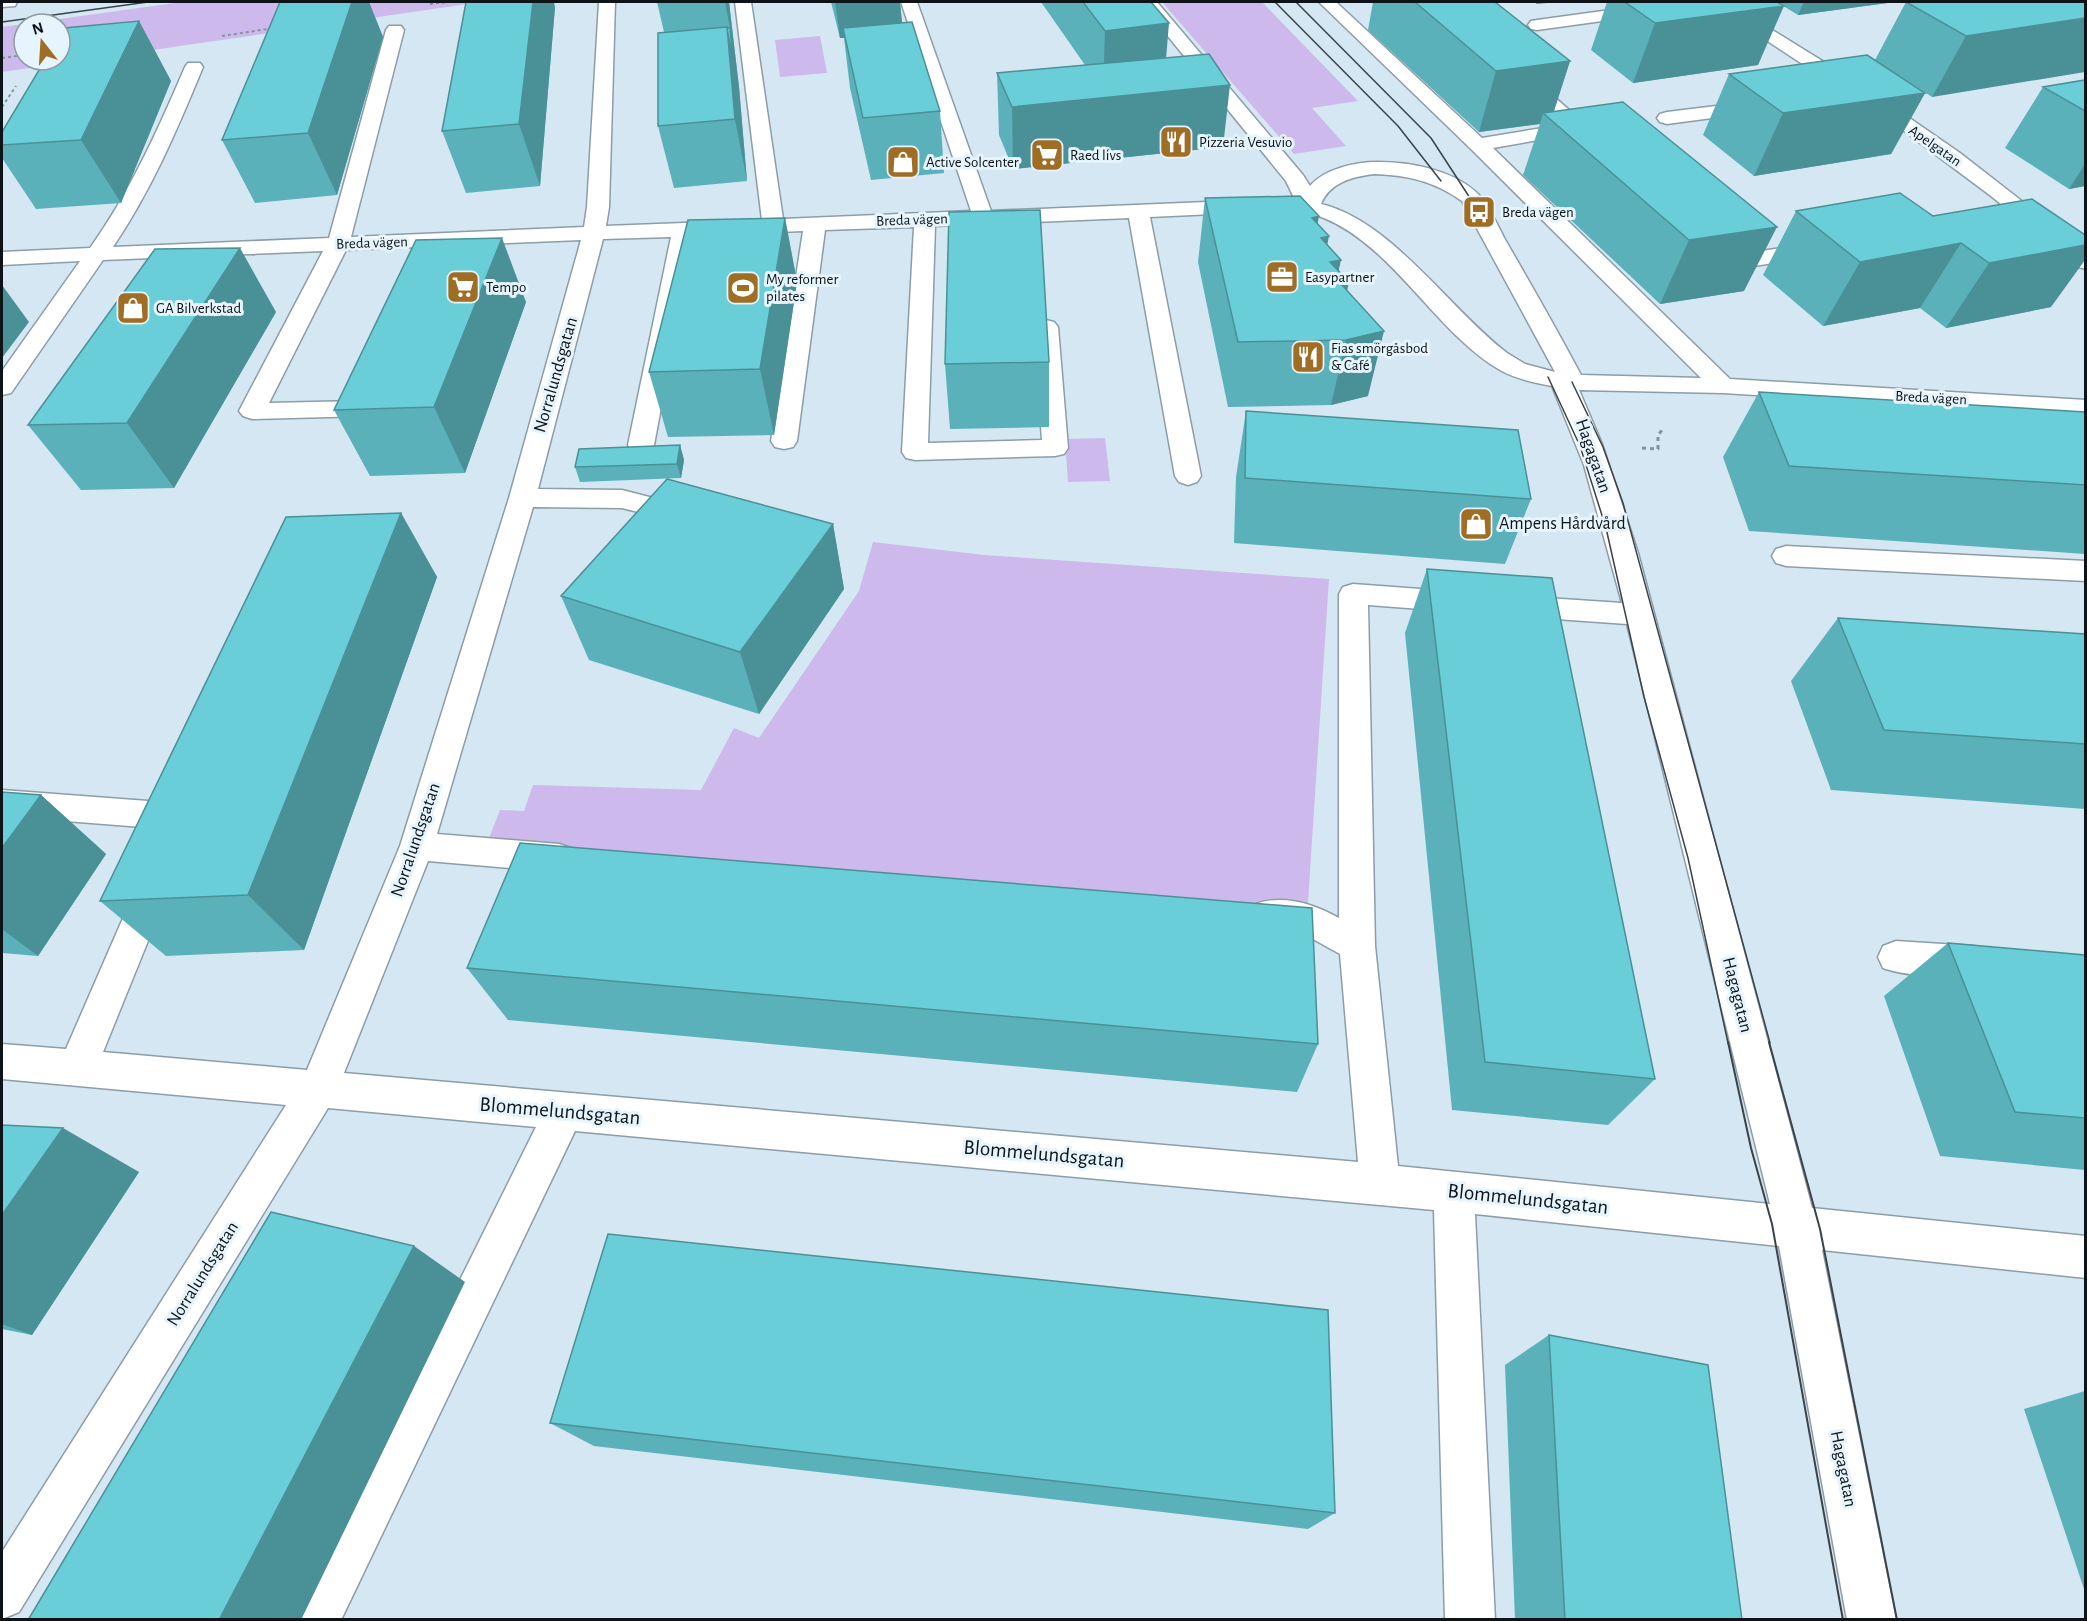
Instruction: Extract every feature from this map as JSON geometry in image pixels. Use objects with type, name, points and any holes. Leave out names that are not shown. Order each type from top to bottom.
[{"type":"street","points":[[2,3],[9,2]]},
{"type":"street","name":"Norralundsgatan","points":[[2,1595],[318,1089],[417,846],[522,498],[594,234],[598,207],[607,2]]},
{"type":"street","points":[[743,2],[773,226]]},
{"type":"street","points":[[909,2],[983,217]]},
{"type":"street","points":[[1148,2],[1296,179],[1309,208]]},
{"type":"street","points":[[1327,2],[1478,145],[1724,386]]},
{"type":"street","name":"Apelgatan","points":[[1711,2],[1791,46],[1863,95],[2010,199],[2085,262]]},
{"type":"street","points":[[1538,25],[1667,8]]},
{"type":"street","points":[[380,376],[367,408],[252,411],[338,244],[395,30]]},
{"type":"street","points":[[1478,145],[1560,131],[1571,125],[1569,120],[1506,65]]},
{"type":"street","points":[[2,388],[117,225],[159,150],[194,67]]},
{"type":"street","points":[[1840,98],[1863,95]]},
{"type":"street","points":[[1667,118],[1770,106]]},
{"type":"street","name":"Hagagatan","points":[[1309,208],[1319,188],[1350,172],[1371,168],[1413,171],[1441,181],[1470,198],[1545,329],[1561,380],[1576,406],[1591,446],[1640,614],[1796,1226],[1872,1620]]},
{"type":"street","name":"Breda vägen","points":[[2,258],[338,244],[431,250],[594,234],[983,217],[1039,226],[1138,210],[1241,206],[1309,208],[1336,215],[1360,231],[1407,271],[1487,350],[1511,366],[1561,380],[1724,386],[2085,408]]},
{"type":"street","points":[[1138,210],[1188,476]]},
{"type":"street","points":[[925,219],[915,452],[1055,448],[1045,307]]},
{"type":"street","points":[[784,441],[814,224]]},
{"type":"street","points":[[641,445],[683,230]]},
{"type":"street","points":[[2034,241],[2058,238]]},
{"type":"street","points":[[1754,259],[1843,246]]},
{"type":"street","points":[[522,498],[622,499],[711,522]]},
{"type":"street","points":[[1786,556],[2085,571]]},
{"type":"street","points":[[1380,1184],[1357,946],[1353,594],[1640,614]]},
{"type":"street","points":[[2,803],[183,817],[77,1068]]},
{"type":"street","points":[[417,846],[591,860]]},
{"type":"street","points":[[1236,912],[1307,918],[1357,946]]},
{"type":"street","points":[[1896,957],[2003,964]]},
{"type":"street","name":"Blommelundsgatan","points":[[2,1061],[1455,1191],[2085,1257]]},
{"type":"street","points":[[315,1620],[564,1111]]},
{"type":"street","points":[[1455,1191],[1470,1620]]},
{"type":"path","points":[[425,5],[449,2]]},
{"type":"path","points":[[221,36],[277,27]]},
{"type":"path","points":[[2,107],[16,86]]},
{"type":"shaded area","points":[[182,2],[481,2],[72,62],[72,17]]},
{"type":"shaded area","points":[[1162,2],[1262,2],[1358,101],[1312,108],[1346,146],[1294,154]]},
{"type":"shaded area","points":[[12,26],[12,71],[2,72],[2,27]]},
{"type":"shaded area","points":[[820,36],[827,73],[780,77],[775,40]]},
{"type":"shaded area","points":[[1105,438],[1110,481],[1068,482],[1065,439]]},
{"type":"shaded area","points":[[873,542],[984,555],[1329,579],[1307,918],[484,851],[500,810],[524,811],[533,785],[701,790],[734,728],[759,738],[859,591]]},
{"type":"building","points":[[280,2],[352,2],[308,133],[222,140]]},
{"type":"building","points":[[466,2],[533,2],[519,124],[442,131]]},
{"type":"building","points":[[1083,2],[1151,2],[1169,23],[1105,31]]},
{"type":"building","points":[[1415,2],[1495,2],[1570,61],[1496,71]]},
{"type":"building","points":[[1625,2],[1777,2],[1784,6],[1655,23]]},
{"type":"building","points":[[1906,2],[2085,2],[2085,18],[1966,36]]},
{"type":"building","points":[[139,21],[81,140],[2,145],[2,132],[38,72],[72,72],[72,27]]},
{"type":"building","points":[[912,22],[940,111],[863,118],[843,28]]},
{"type":"building","points":[[727,27],[735,119],[658,126],[658,33]]},
{"type":"building","points":[[727,28],[730,28],[733,61]]},
{"type":"building","points":[[1209,54],[1230,85],[1012,107],[997,73]]},
{"type":"building","points":[[1867,55],[1925,93],[1783,113],[1729,74]]},
{"type":"building","points":[[2085,80],[2085,111],[2043,87]]},
{"type":"building","points":[[1623,102],[1777,227],[1689,240],[1543,113]]},
{"type":"building","points":[[1900,193],[1933,216],[2032,199],[2085,235],[2085,245],[1989,263],[1961,243],[1860,262],[1796,211]]},
{"type":"building","points":[[1300,196],[1319,216],[1312,218],[1329,236],[1321,238],[1341,260],[1330,262],[1349,282],[1341,284],[1384,331],[1346,340],[1238,342],[1205,198]]},
{"type":"building","points":[[1040,210],[1049,362],[945,364],[949,212]]},
{"type":"building","points":[[785,218],[760,369],[649,372],[688,220]]},
{"type":"building","points":[[502,238],[434,407],[334,410],[416,240]]},
{"type":"building","points":[[240,248],[127,423],[28,425],[155,249]]},
{"type":"building","points":[[1759,392],[2085,412],[2085,485],[1789,466]]},
{"type":"building","points":[[1246,411],[1518,430],[1531,499],[1245,478]]},
{"type":"building","points":[[680,445],[677,464],[575,467],[579,449]]},
{"type":"building","points":[[667,479],[833,524],[740,652],[561,596]]},
{"type":"building","points":[[401,513],[248,895],[100,901],[286,517]]},
{"type":"building","points":[[1427,569],[1552,578],[1655,1079],[1485,1062]]},
{"type":"building","points":[[1838,618],[2085,634],[2085,744],[1884,730]]},
{"type":"building","points":[[2,792],[41,795],[2,848]]},
{"type":"building","points":[[520,843],[1312,908],[1318,1044],[467,968]]},
{"type":"building","points":[[1948,943],[2085,955],[2085,1118],[2015,1112]]},
{"type":"building","points":[[2,1125],[63,1128],[2,1215]]},
{"type":"building","points":[[271,1212],[414,1246],[219,1620],[28,1620]]},
{"type":"building","points":[[608,1234],[1328,1310],[1335,1513],[550,1423]]},
{"type":"building","points":[[1549,1335],[1708,1365],[1742,1620],[1565,1620]]},
{"type":"tram line","points":[[2,22],[148,2]]},
{"type":"tram line","points":[[1275,2],[1398,126],[1441,181]]},
{"type":"tram line","points":[[1296,2],[1431,138],[1470,198]]},
{"type":"tram line","points":[[1548,377],[1580,446],[1606,528],[1644,697],[1688,858],[1728,1043]]},
{"type":"tram line","points":[[1572,382],[1603,447],[1623,503],[1770,1043]]},
{"type":"tram line","points":[[1728,1042],[1751,1148],[1772,1224],[1843,1620]]},
{"type":"tram line","points":[[1769,1042],[1820,1229],[1897,1620]]},
{"type":"place","name":"Pizzeria Vesuvio","points":[[1176,142]]},
{"type":"place","name":"Raed livs","points":[[1047,155]]},
{"type":"place","name":"Active Solcenter","points":[[903,162]]},
{"type":"place","name":"Breda vägen","points":[[1479,212]]},
{"type":"place","name":"Easypartner","points":[[1282,277]]},
{"type":"place","name":"Tempo","points":[[463,287]]},
{"type":"place","name":"My reformer pilates","points":[[743,288]]},
{"type":"place","name":"GA Bilverkstad","points":[[133,308]]},
{"type":"place","name":"Fias smörgåsbod & Café","points":[[1308,357]]},
{"type":"place","name":"Ampens Hårdvård","points":[[1476,524]]}]
